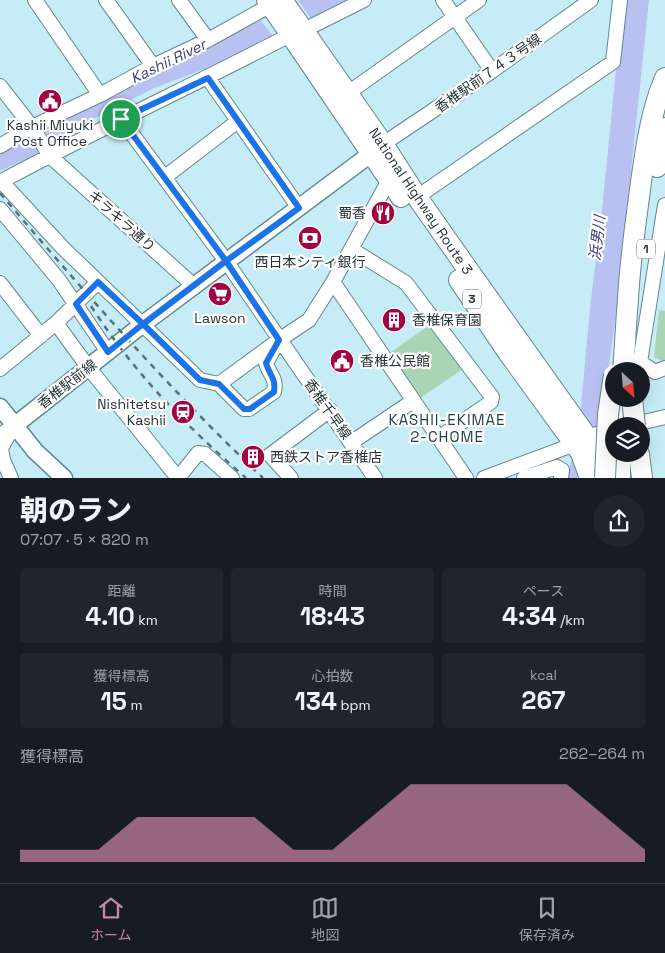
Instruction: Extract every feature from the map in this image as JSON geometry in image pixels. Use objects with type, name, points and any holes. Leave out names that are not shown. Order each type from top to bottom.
[{"type":"highway","name":"National Highway Route 3","points":[[273,2],[348,93],[378,148],[389,180],[507,351],[584,434]]},
{"type":"highway","name":"National Highway Route 3","points":[[297,32],[378,148],[417,197],[584,434],[604,467],[615,478]]},
{"type":"highway","name":"1","points":[[631,362],[626,340],[635,231],[647,144],[655,107],[665,78]]},
{"type":"highway","name":"1","points":[[634,362],[648,230],[660,148],[665,128]]},
{"type":"highway","points":[[616,362],[628,300]]},
{"type":"highway","points":[[609,408],[604,467],[620,478]]},
{"type":"highway","points":[[629,462],[630,478]]},
{"type":"highway","points":[[640,462],[642,478]]},
{"type":"main road","name":"香椎駅前線","points":[[14,426],[143,324],[378,148]]},
{"type":"main road","points":[[0,407],[35,451],[64,478]]},
{"type":"street","points":[[36,0],[100,95]]},
{"type":"street","points":[[106,0],[153,66]]},
{"type":"street","points":[[179,0],[208,40]]},
{"type":"street","points":[[279,340],[266,363],[276,383],[274,392],[250,409],[244,409],[219,384],[200,380],[63,248],[1,182],[47,152],[208,78],[364,0]]},
{"type":"street","points":[[443,0],[492,71]]},
{"type":"street","points":[[348,93],[479,0]]},
{"type":"street","name":"香椎駅前７４３号線","points":[[378,148],[492,71],[591,0]]},
{"type":"street","points":[[417,197],[613,62],[620,0]]},
{"type":"street","points":[[0,146],[153,66],[208,40],[273,2]]},
{"type":"street","points":[[208,78],[299,208]]},
{"type":"street","name":"キラキラ通り","points":[[0,86],[33,129],[47,152],[194,286]]},
{"type":"street","name":"香椎千早線","points":[[121,119],[226,261],[376,478]]},
{"type":"street","points":[[165,177],[238,122]]},
{"type":"street","points":[[219,384],[309,320],[333,282],[389,180]]},
{"type":"street","points":[[634,362],[665,205]]},
{"type":"street","points":[[0,209],[59,280],[108,352]]},
{"type":"street","points":[[351,250],[406,283],[492,397],[491,402],[440,437]]},
{"type":"street","points":[[0,369],[56,323],[98,282]]},
{"type":"street","points":[[333,282],[413,401],[440,437],[466,478]]},
{"type":"street","points":[[0,283],[41,336]]},
{"type":"street","points":[[56,323],[88,367],[178,478],[198,453],[205,454],[232,478]]},
{"type":"street","points":[[650,371],[665,368]]},
{"type":"street","points":[[352,442],[413,401]]},
{"type":"street","points":[[291,478],[270,455],[330,410]]},
{"type":"street","points":[[650,421],[665,417]]},
{"type":"street","points":[[0,435],[14,426]]},
{"type":"street","points":[[11,478],[3,460],[2,448],[14,426]]},
{"type":"street","points":[[484,478],[584,434],[605,430]]},
{"type":"street","points":[[583,478],[584,434]]},
{"type":"street","points":[[524,478],[557,467],[562,470],[561,478]]},
{"type":"green space","points":[[659,310],[665,311],[665,362],[654,357]]},
{"type":"green space","points":[[431,324],[463,369],[419,399],[388,354]]},
{"type":"water","points":[[299,0],[347,0],[229,60],[154,88],[53,140],[34,155],[0,171],[0,148]]},
{"type":"water","points":[[623,0],[649,0],[616,315],[609,362],[605,362],[605,393],[593,478],[568,478],[581,405]]},
{"type":"pier","points":[[299,1],[311,19],[274,37],[261,21]]},
{"type":"railway","points":[[0,193],[63,267],[161,375],[263,478]]},
{"type":"railway","points":[[91,306],[125,354],[162,398],[246,478]]},
{"type":"place","name":"Kashii Miyuki Post Office","points":[[50,101]]},
{"type":"place","name":"蜀香","points":[[383,213]]},
{"type":"place","name":"西日本シティ銀行","points":[[310,238]]},
{"type":"place","name":"Lawson","points":[[220,294]]},
{"type":"place","name":"香椎保育園","points":[[394,320]]},
{"type":"place","name":"香椎公民館","points":[[342,361]]},
{"type":"place","name":"Nishitetsu Kashii","points":[[183,412]]},
{"type":"place","name":"西鉄ストア香椎店","points":[[253,457]]},
{"type":"district","name":"KASHII-EKIMAE 2-CHOME","points":[[447,428]]},
{"type":"route","points":[[121,119],[208,78],[299,208],[226,261],[279,340],[266,363],[276,383],[274,392],[250,409],[244,409],[219,384],[200,380],[143,324],[108,352],[76,304],[98,282],[143,324],[226,261],[121,119]]},
{"type":"water label","name":"Kashii River","points":[[168,61]]},
{"type":"water label","name":"浜男川","points":[[597,238]]}]
